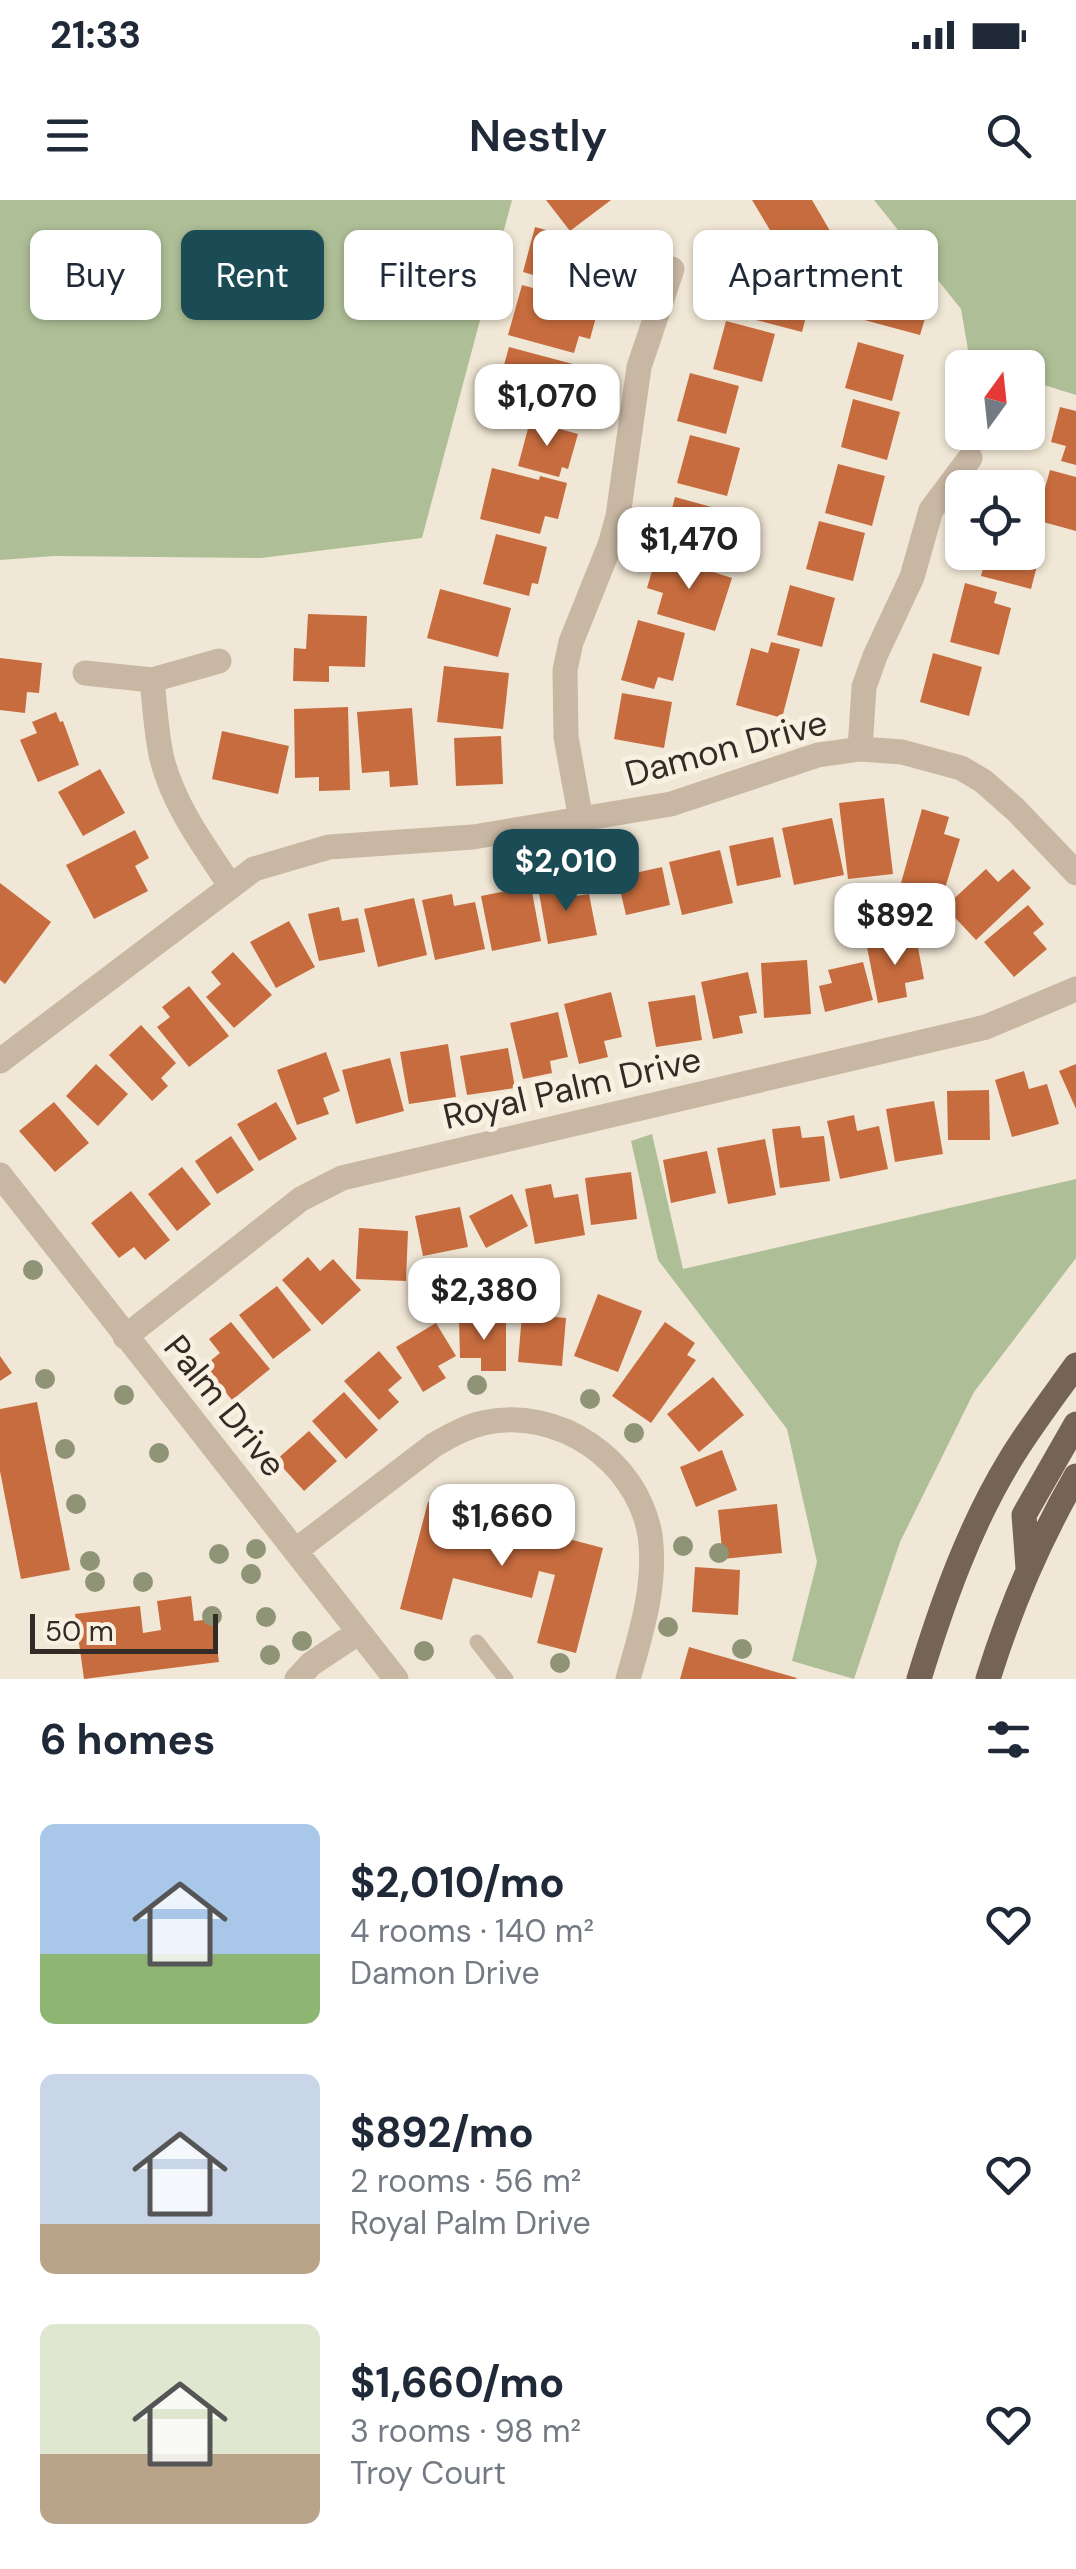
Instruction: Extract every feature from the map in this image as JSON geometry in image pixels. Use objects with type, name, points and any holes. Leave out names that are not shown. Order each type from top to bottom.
[{"type":"main road","points":[[919,1679],[962,1558],[1010,1460],[1076,1366]]},
{"type":"main road","points":[[1028,1574],[1024,1515],[1076,1424]]},
{"type":"main road","points":[[988,1679],[1004,1628],[1051,1520],[1076,1476]]},
{"type":"street","points":[[581,820],[566,736],[565,670],[571,642],[618,516],[641,356],[654,320]]},
{"type":"street","points":[[860,749],[864,687],[875,656],[912,577],[931,510],[970,458]]},
{"type":"street","points":[[85,673],[152,680],[219,661]]},
{"type":"street","points":[[152,680],[162,760],[173,790],[198,838],[230,885]]},
{"type":"street","name":"Damon Drive","points":[[0,1062],[254,869],[330,848],[473,837],[672,804],[787,763],[860,749],[902,752],[962,768],[1016,810],[1076,873]]},
{"type":"street","name":"Royal Palm Drive","points":[[125,1337],[301,1199],[342,1178],[986,1027],[1076,989]]},
{"type":"street","name":"Palm Drive","points":[[0,1175],[396,1679]]},
{"type":"street","points":[[295,1551],[458,1431],[485,1422],[512,1420],[564,1430],[588,1441],[628,1480],[650,1534],[652,1562],[647,1609],[628,1679]]},
{"type":"street","points":[[297,1679],[311,1664],[359,1632]]},
{"type":"lane","points":[[477,1642],[506,1679]]},
{"type":"green space","points":[[0,200],[512,200],[504,230],[344,230],[344,320],[480,320],[422,538],[261,558],[54,556],[0,560]]},
{"type":"green space","points":[[874,200],[1076,200],[1076,395],[1045,385],[1045,350],[968,350],[961,309],[938,280],[938,230],[898,230]]},
{"type":"green space","points":[[652,1134],[683,1269],[1076,1179],[1076,1258],[974,1392],[900,1542],[854,1679],[792,1661],[817,1562],[787,1429],[658,1260],[631,1141]]},
{"type":"building","points":[[546,200],[611,200],[571,230]]},
{"type":"building","points":[[752,200],[812,200],[830,230],[770,230]]},
{"type":"building","points":[[533,234],[533,275],[523,272]]},
{"type":"building","points":[[522,285],[533,288],[533,320],[595,320],[590,339],[579,336],[574,353],[508,335]]},
{"type":"building","points":[[756,320],[805,320],[802,332]]},
{"type":"building","points":[[864,320],[925,320],[920,335]]},
{"type":"building","points":[[726,321],[775,334],[762,382],[713,369]]},
{"type":"building","points":[[858,342],[904,355],[892,401],[845,388]]},
{"type":"building","points":[[509,347],[584,367],[578,391],[559,386],[552,413],[495,397]]},
{"type":"building","points":[[690,373],[739,386],[726,434],[677,421]]},
{"type":"building","points":[[853,399],[900,412],[887,460],[841,447]]},
{"type":"building","points":[[1060,407],[1076,411],[1076,465],[1061,461],[1066,446],[1051,442]]},
{"type":"building","points":[[530,421],[578,434],[568,469],[562,467],[559,477],[518,466]]},
{"type":"building","points":[[690,435],[740,448],[727,496],[677,483]]},
{"type":"building","points":[[838,464],[885,476],[872,526],[825,513]]},
{"type":"building","points":[[492,468],[567,483],[558,519],[545,516],[540,534],[480,519]]},
{"type":"building","points":[[1050,470],[1076,477],[1076,531],[1045,522],[1045,488]]},
{"type":"building","points":[[675,497],[726,511],[712,562],[676,552],[681,536],[666,532]]},
{"type":"building","points":[[819,521],[865,533],[853,581],[806,569]]},
{"type":"building","points":[[496,534],[547,547],[538,584],[532,583],[529,596],[483,584]]},
{"type":"building","points":[[657,554],[732,578],[715,631],[657,614],[663,593],[647,588]]},
{"type":"building","points":[[982,570],[1036,570],[1031,589],[981,576]]},
{"type":"building","points":[[965,583],[997,592],[994,603],[1011,608],[999,655],[950,642]]},
{"type":"building","points":[[790,585],[835,598],[822,647],[777,635]]},
{"type":"building","points":[[440,589],[511,608],[498,657],[427,638]]},
{"type":"building","points":[[308,614],[367,616],[365,667],[329,666],[329,682],[293,681],[294,648],[306,649]]},
{"type":"building","points":[[638,620],[685,633],[673,681],[658,677],[654,689],[621,680]]},
{"type":"building","points":[[771,642],[800,649],[782,718],[736,705],[751,648],[768,653]]},
{"type":"building","points":[[933,653],[982,667],[969,716],[920,702]]},
{"type":"building","points":[[0,658],[42,663],[39,693],[27,692],[25,713],[0,710]]},
{"type":"building","points":[[444,666],[509,673],[503,729],[437,722]]},
{"type":"building","points":[[622,693],[672,702],[664,748],[614,739]]},
{"type":"building","points":[[348,707],[350,790],[319,791],[319,777],[295,778],[294,709]]},
{"type":"building","points":[[412,708],[418,785],[390,787],[389,771],[362,773],[357,712]]},
{"type":"building","points":[[56,712],[79,765],[38,782],[20,740],[37,733],[32,722]]},
{"type":"building","points":[[222,731],[289,746],[278,794],[212,779]]},
{"type":"building","points":[[501,736],[503,784],[456,786],[454,738]]},
{"type":"building","points":[[100,769],[125,813],[83,836],[58,792]]},
{"type":"building","points":[[884,798],[893,874],[848,879],[839,803]]},
{"type":"building","points":[[922,809],[949,817],[944,834],[960,839],[943,895],[901,883]]},
{"type":"building","points":[[832,818],[844,875],[794,885],[782,828]]},
{"type":"building","points":[[135,830],[149,858],[135,866],[148,891],[94,919],[66,865]]},
{"type":"building","points":[[773,837],[781,877],[737,886],[729,846]]},
{"type":"building","points":[[720,850],[733,903],[682,915],[669,862]]},
{"type":"building","points":[[662,867],[670,905],[626,915],[617,877]]},
{"type":"building","points":[[986,869],[998,882],[1013,869],[1031,888],[976,940],[945,907]]},
{"type":"building","points":[[566,882],[569,897],[589,894],[597,935],[548,944],[538,887]]},
{"type":"building","points":[[0,883],[51,922],[5,984],[0,980]]},
{"type":"building","points":[[531,886],[541,941],[492,951],[481,896]]},
{"type":"building","points":[[452,894],[454,906],[475,902],[485,949],[435,960],[422,900]]},
{"type":"building","points":[[414,898],[427,955],[378,967],[364,909]]},
{"type":"building","points":[[1028,905],[1044,924],[1033,933],[1047,949],[1014,977],[984,942]]},
{"type":"building","points":[[339,907],[342,921],[358,918],[365,952],[319,961],[308,914]]},
{"type":"building","points":[[289,921],[315,967],[276,988],[250,942]]},
{"type":"building","points":[[916,937],[924,979],[905,983],[907,997],[878,1003],[867,947]]},
{"type":"building","points":[[233,952],[272,995],[234,1028],[206,997],[221,984],[211,972]]},
{"type":"building","points":[[807,960],[811,1014],[764,1018],[761,963]]},
{"type":"building","points":[[863,962],[873,1000],[825,1012],[819,986],[832,983],[828,970]]},
{"type":"building","points":[[748,972],[757,1013],[739,1016],[743,1033],[713,1039],[701,982]]},
{"type":"building","points":[[189,986],[229,1036],[189,1067],[157,1027],[170,1017],[162,1007]]},
{"type":"building","points":[[611,992],[622,1037],[604,1041],[608,1057],[579,1064],[564,1004]]},
{"type":"building","points":[[695,995],[702,1040],[656,1047],[648,1002]]},
{"type":"building","points":[[558,1012],[568,1057],[550,1061],[552,1073],[523,1079],[510,1023]]},
{"type":"building","points":[[141,1025],[176,1063],[161,1078],[168,1086],[152,1101],[109,1055]]},
{"type":"building","points":[[448,1044],[456,1097],[409,1104],[400,1052]]},
{"type":"building","points":[[508,1048],[515,1088],[467,1095],[460,1056]]},
{"type":"building","points":[[326,1052],[340,1091],[323,1098],[329,1114],[297,1125],[277,1070]]},
{"type":"building","points":[[390,1058],[404,1111],[356,1124],[342,1070]]},
{"type":"building","points":[[96,1064],[128,1094],[98,1126],[66,1096]]},
{"type":"building","points":[[1076,1064],[1076,1109],[1059,1071]]},
{"type":"building","points":[[1024,1071],[1029,1089],[1047,1084],[1059,1124],[1012,1137],[995,1080]]},
{"type":"building","points":[[989,1090],[990,1140],[948,1140],[947,1091]]},
{"type":"building","points":[[934,1101],[943,1154],[895,1162],[886,1109]]},
{"type":"building","points":[[54,1102],[89,1143],[55,1172],[19,1131]]},
{"type":"building","points":[[276,1102],[297,1139],[259,1161],[237,1124]]},
{"type":"building","points":[[854,1115],[857,1131],[879,1126],[888,1169],[840,1179],[827,1121]]},
{"type":"building","points":[[800,1126],[802,1138],[824,1136],[830,1181],[780,1188],[772,1129]]},
{"type":"building","points":[[231,1136],[254,1170],[217,1194],[195,1161]]},
{"type":"building","points":[[765,1139],[776,1195],[728,1204],[717,1148]]},
{"type":"building","points":[[707,1151],[716,1193],[671,1203],[663,1160]]},
{"type":"building","points":[[182,1167],[211,1204],[177,1231],[148,1194]]},
{"type":"building","points":[[631,1172],[637,1219],[591,1225],[585,1178]]},
{"type":"building","points":[[551,1184],[554,1198],[578,1194],[585,1235],[535,1244],[525,1189]]},
{"type":"building","points":[[131,1191],[170,1240],[145,1260],[134,1247],[119,1258],[91,1223]]},
{"type":"building","points":[[512,1194],[528,1226],[486,1248],[469,1216]]},
{"type":"building","points":[[460,1207],[468,1247],[423,1256],[415,1216]]},
{"type":"building","points":[[359,1228],[408,1231],[406,1281],[356,1279]]},
{"type":"building","points":[[308,1257],[320,1271],[333,1259],[361,1290],[322,1325],[282,1280]]},
{"type":"building","points":[[277,1286],[311,1330],[273,1359],[239,1315]]},
{"type":"building","points":[[598,1294],[642,1311],[618,1372],[574,1356]]},
{"type":"building","points":[[522,1314],[566,1318],[562,1366],[518,1362]]},
{"type":"building","points":[[459,1320],[506,1321],[506,1371],[481,1371],[481,1358],[460,1358]]},
{"type":"building","points":[[231,1322],[270,1369],[232,1400],[204,1366],[220,1353],[209,1339]]},
{"type":"building","points":[[665,1322],[695,1343],[687,1355],[696,1360],[651,1423],[612,1396]]},
{"type":"building","points":[[436,1323],[456,1356],[438,1366],[446,1378],[423,1392],[396,1347]]},
{"type":"building","points":[[379,1351],[402,1378],[388,1390],[399,1402],[379,1420],[344,1381]]},
{"type":"building","points":[[0,1356],[12,1373],[0,1381]]},
{"type":"building","points":[[713,1377],[744,1415],[699,1452],[667,1414]]},
{"type":"building","points":[[344,1392],[378,1430],[346,1459],[312,1421]]},
{"type":"building","points":[[37,1402],[70,1570],[21,1579],[0,1471],[0,1409]]},
{"type":"building","points":[[309,1431],[337,1461],[304,1491],[276,1460]]},
{"type":"building","points":[[722,1450],[737,1490],[696,1507],[680,1467]]},
{"type":"building","points":[[428,1502],[603,1548],[576,1653],[537,1643],[555,1575],[539,1571],[532,1598],[453,1578],[442,1620],[400,1609]]},
{"type":"building","points":[[777,1504],[782,1553],[723,1559],[718,1510]]},
{"type":"building","points":[[695,1567],[740,1570],[738,1615],[692,1612]]},
{"type":"building","points":[[191,1596],[194,1621],[213,1619],[219,1662],[84,1679],[75,1614],[140,1606],[143,1633],[161,1630],[157,1601]]},
{"type":"building","points":[[689,1647],[797,1678],[680,1679]]}]
